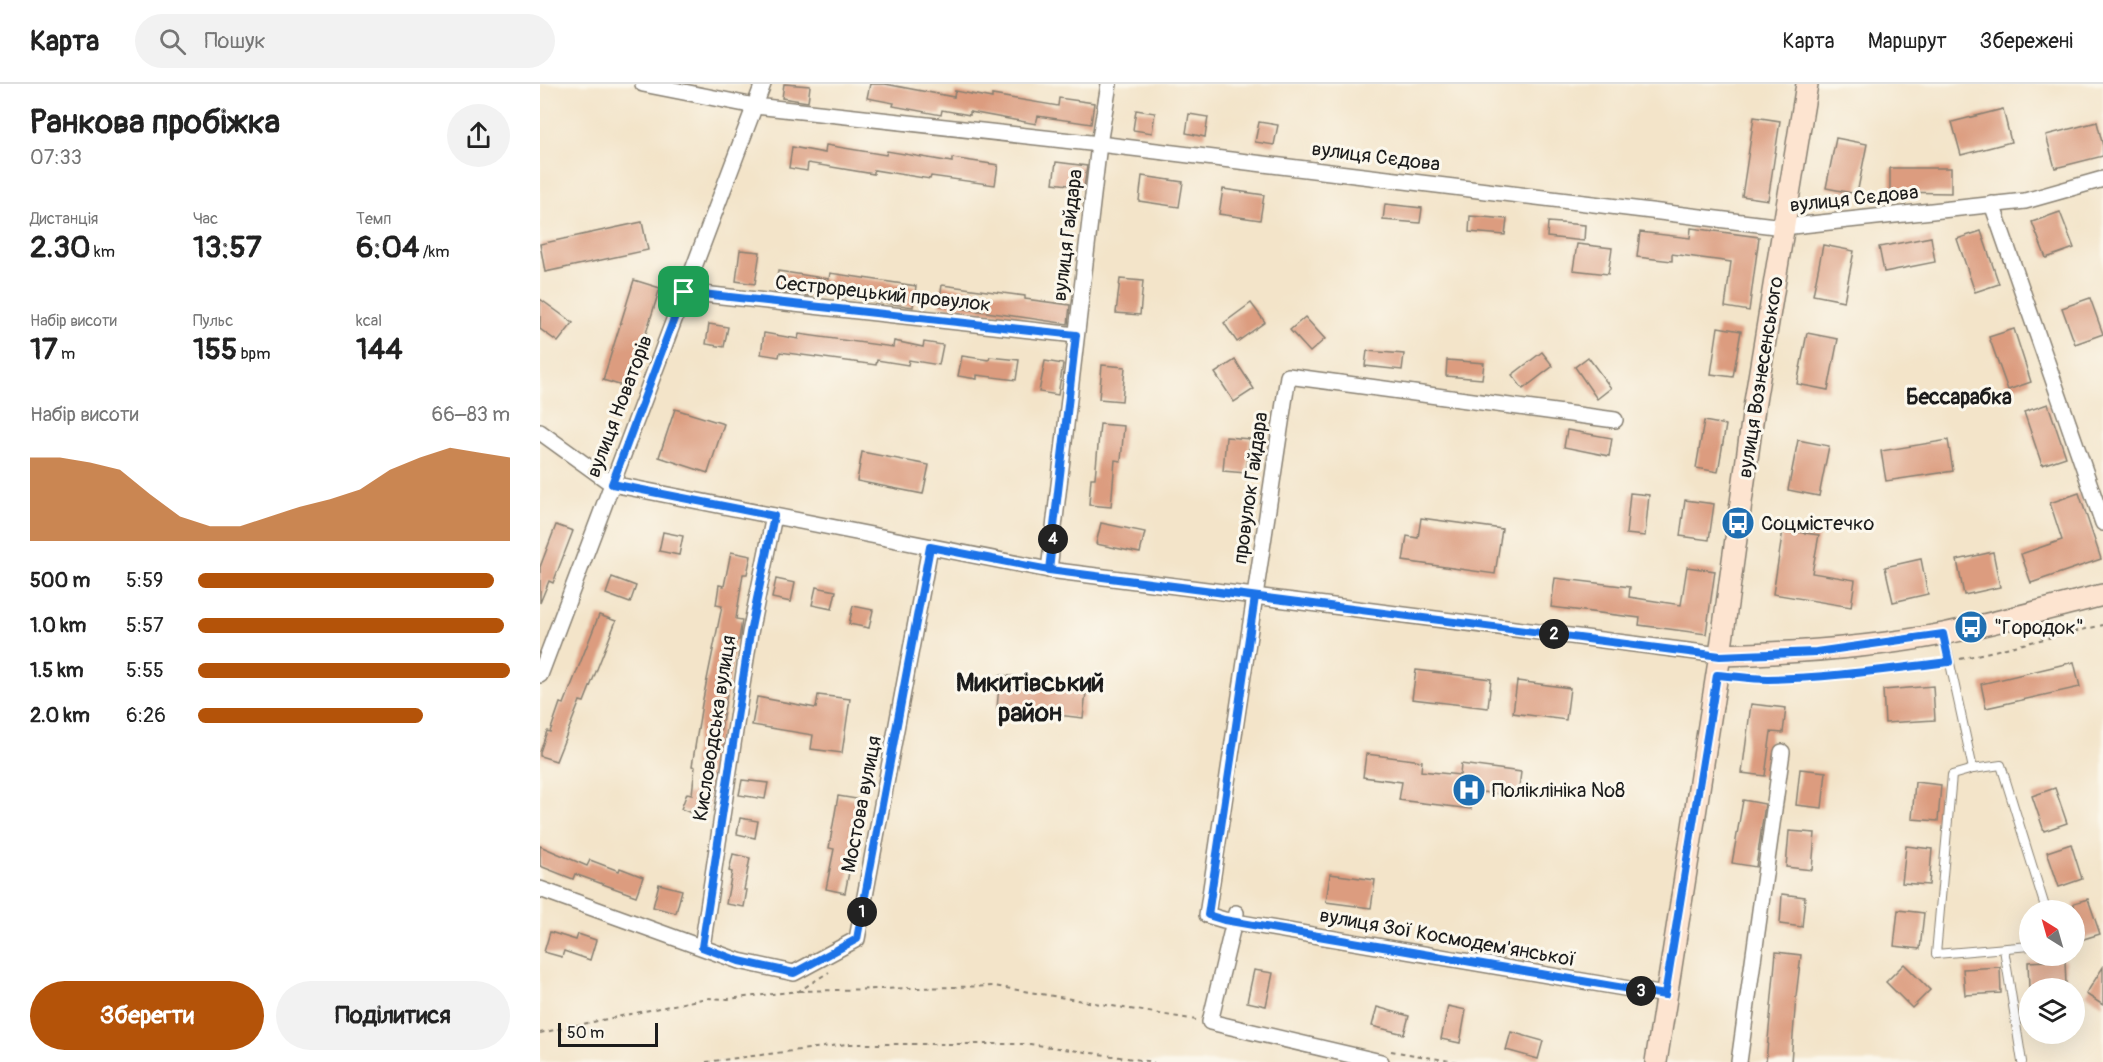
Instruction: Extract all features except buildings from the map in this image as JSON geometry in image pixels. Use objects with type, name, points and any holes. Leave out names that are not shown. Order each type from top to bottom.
[{"type":"main road","name":"вулиця Вознесенського","points":[[1656,1062],[1719,665],[1754,408],[1807,84]]},
{"type":"main road","points":[[1719,665],[1943,634],[2103,595]]},
{"type":"street","name":"вулиця Сєдова","points":[[643,84],[755,106],[1099,144],[1783,227],[2025,201],[2103,179]]},
{"type":"street","name":"вулиця Новаторів","points":[[540,675],[763,84]]},
{"type":"street","name":"вулиця Гайдара","points":[[1049,570],[1099,144],[1109,84]]},
{"type":"street","points":[[1992,204],[2103,523]]},
{"type":"street","name":"Сестрорецький провулок","points":[[684,292],[1076,335]]},
{"type":"street","name":"провулок Гайдара","points":[[1232,918],[1208,915],[1288,376],[1615,420]]},
{"type":"street","points":[[540,432],[612,484],[930,547],[1049,570],[1255,597],[1719,665]]},
{"type":"street","name":"Кисловодська вулиця","points":[[702,947],[750,633],[774,516]]},
{"type":"street","name":"Мостова вулиця","points":[[702,947],[739,961],[794,973],[857,939],[930,547]]},
{"type":"street","points":[[1739,1062],[1782,752]]},
{"type":"street","points":[[540,889],[702,947]]},
{"type":"street","points":[[1232,918],[1210,1022],[1384,1056]]},
{"type":"street","name":"вулиця Зої Космодем'янської","points":[[1232,918],[1665,995]]},
{"type":"lane","points":[[1943,634],[1973,769]]},
{"type":"lane","points":[[2019,947],[1936,954],[1952,775],[2001,765],[2043,900]]},
{"type":"lane","points":[[2004,949],[2022,1062]]},
{"type":"path","points":[[1719,665],[1766,679],[1855,674],[1949,662],[2103,625]]},
{"type":"path","points":[[799,991],[829,972]]},
{"type":"path","points":[[540,1033],[706,999],[728,999],[799,991],[994,986],[1210,1022]]},
{"type":"path","points":[[706,1062],[847,1044],[1030,1044],[1154,1062]]},
{"type":"path","points":[[1384,1056],[1457,1062]]},
{"type":"place","name":"Соцмістечко","points":[[1738,523]]},
{"type":"place","name":"\"Городок\"","points":[[1971,627]]},
{"type":"place","name":"Поліклініка №8","points":[[1469,790]]},
{"type":"district","name":"Бессарабка","points":[[1959,397]]},
{"type":"district","name":"Микитівський район","points":[[1030,697]]},
{"type":"route","points":[[684,292],[612,484],[774,516],[750,633],[702,947],[739,961],[794,973],[857,939],[930,547],[1049,570],[1720,656],[1816,652],[1943,634],[1949,662],[1855,674],[1806,677],[1766,679],[1717,675],[1665,995],[1224,920],[1208,915],[1255,597],[1049,570],[1076,335],[684,292]]}]
